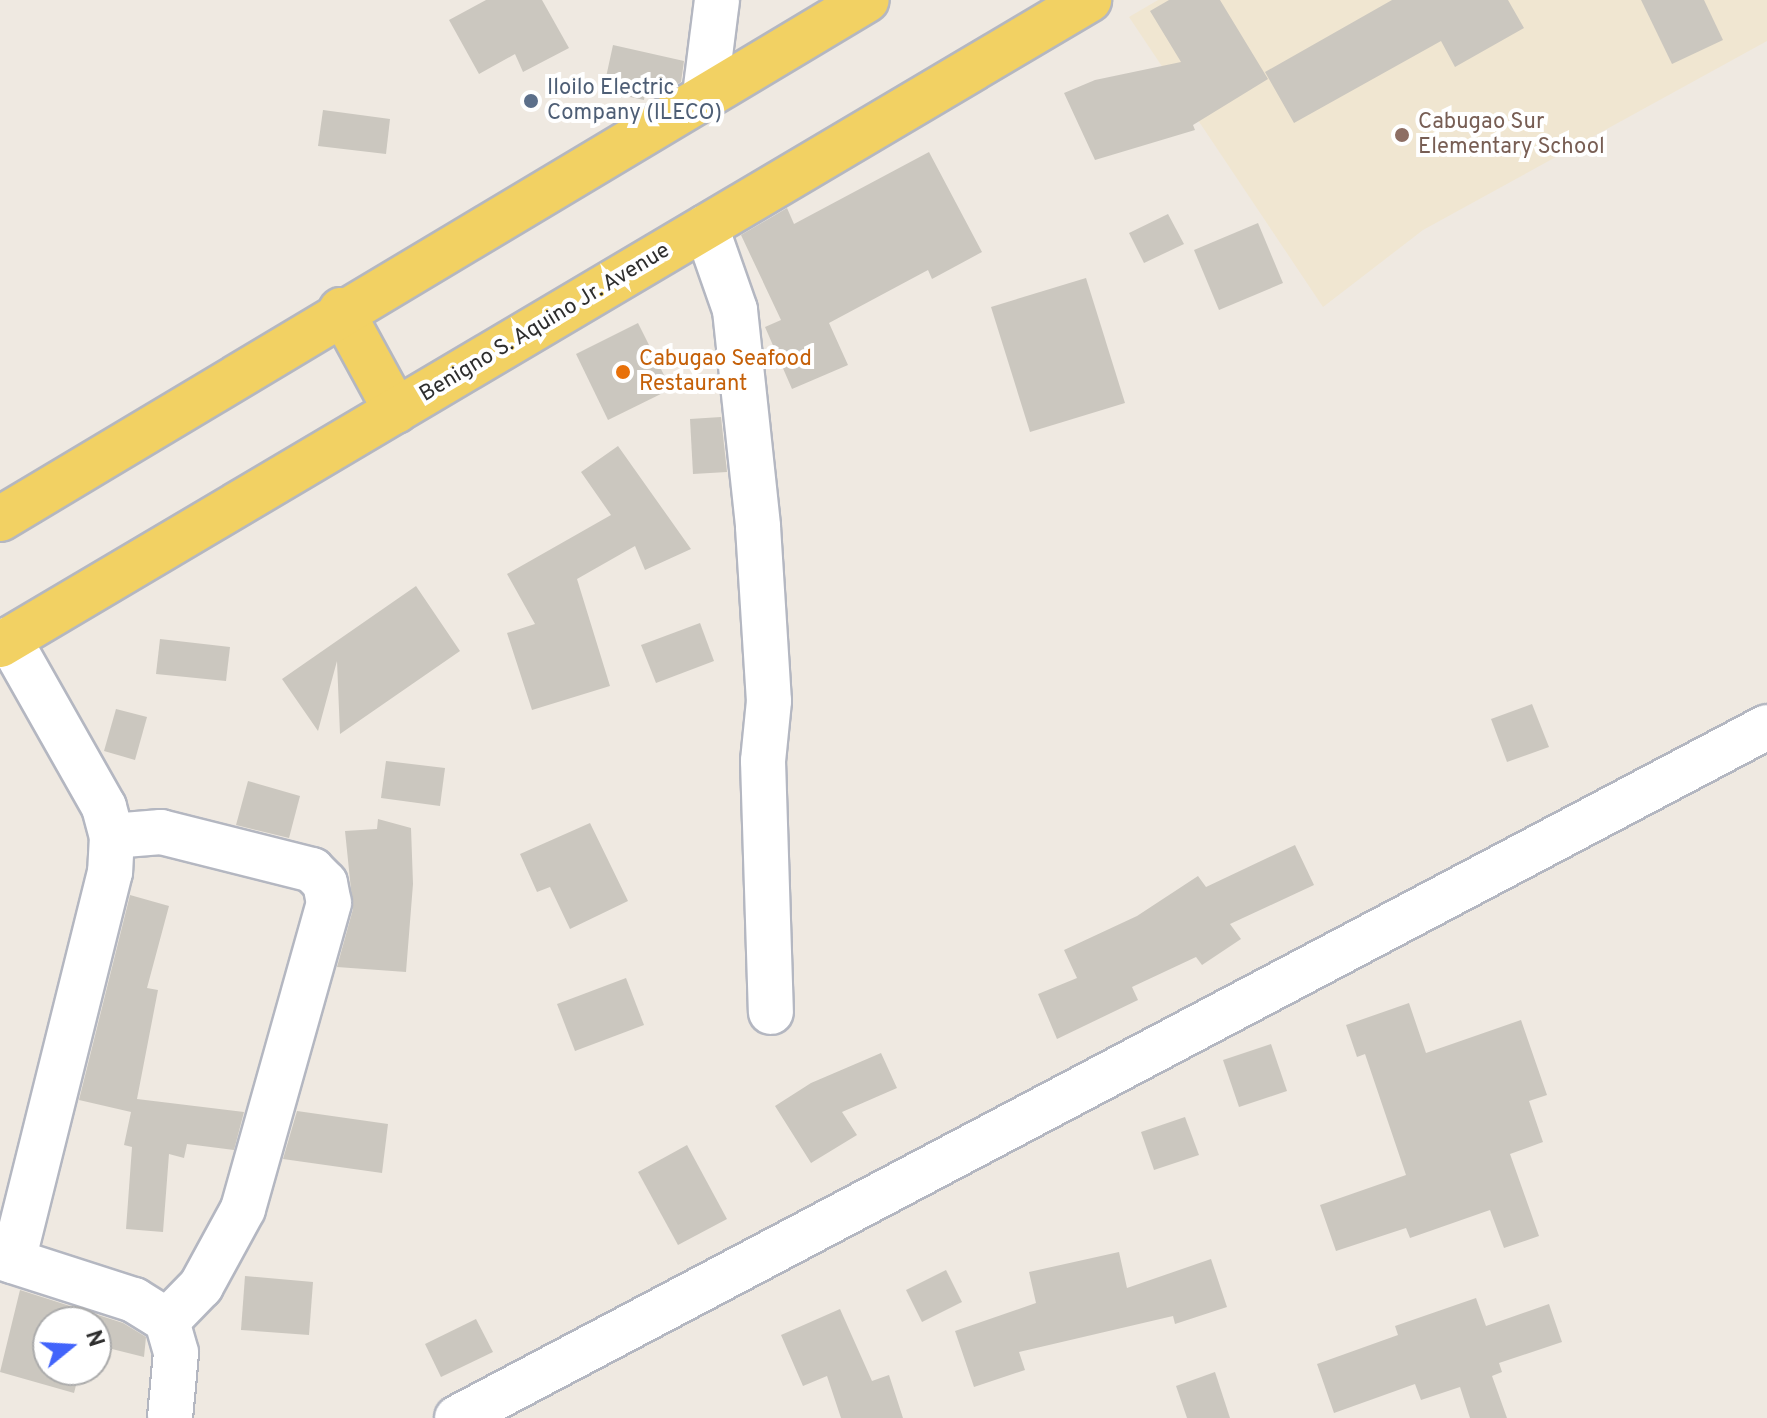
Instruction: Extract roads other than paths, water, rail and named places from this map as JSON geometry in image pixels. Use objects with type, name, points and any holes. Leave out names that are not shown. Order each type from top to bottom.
[{"type":"main road","points":[[0,519],[341,310],[867,0]]},
{"type":"main road","name":"Benigno S. Aquino Jr. Avenue","points":[[4,642],[1089,0]]},
{"type":"main road","points":[[341,310],[396,411]]},
{"type":"street","points":[[705,95],[717,0]]},
{"type":"street","points":[[706,227],[735,310],[758,527],[769,701],[763,761],[771,1012]]},
{"type":"street","points":[[4,642],[104,807],[112,836],[110,872],[6,1259],[134,1300],[167,1321],[176,1353],[170,1418]]},
{"type":"street","points":[[457,1418],[1767,727]]},
{"type":"street","points":[[112,836],[161,832],[312,870],[325,883],[329,903],[243,1209],[201,1286],[167,1321]]},
{"type":"place","name":"Iloilo Electric Company (ILECO)","points":[[531,101]]},
{"type":"place","name":"Cabugao Sur Elementary School","points":[[1402,135]]},
{"type":"place","name":"Cabugao Seafood Restaurant","points":[[623,372]]}]
